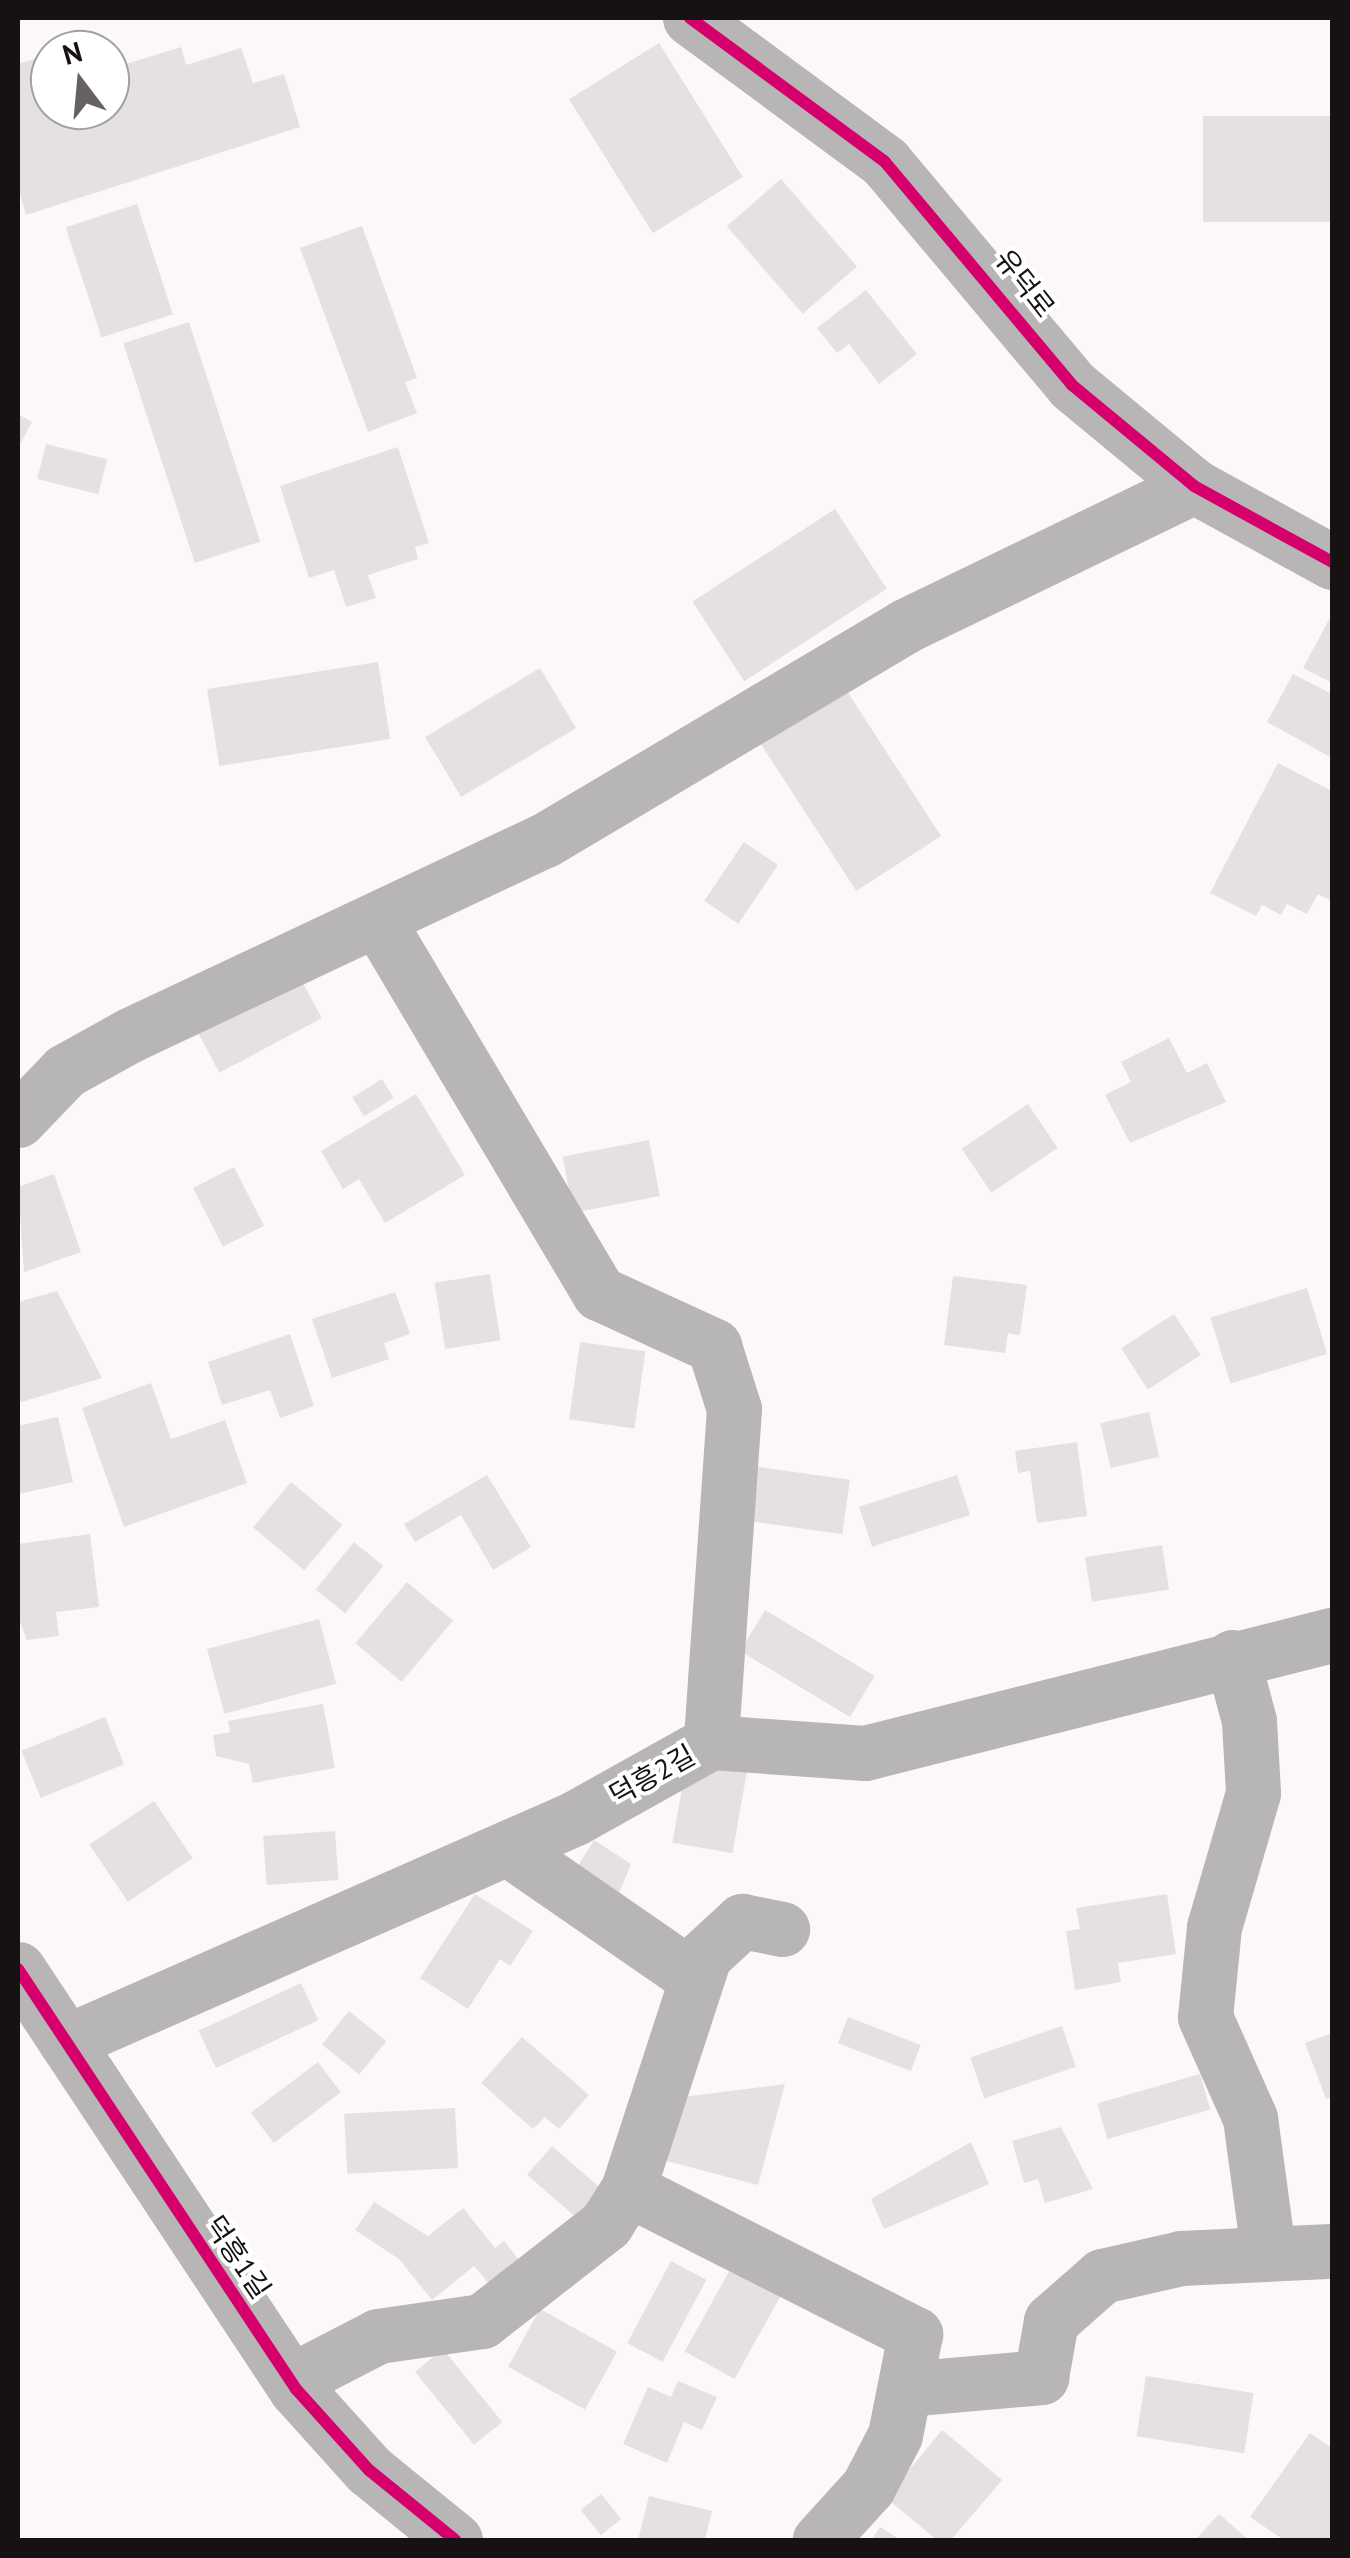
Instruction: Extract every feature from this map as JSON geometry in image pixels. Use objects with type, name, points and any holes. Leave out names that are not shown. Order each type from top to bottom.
[{"type":"street","name":"유덕로","points":[[690,18],[885,162],[1072,385],[1194,486],[1332,562]]},
{"type":"street","points":[[18,1120],[65,1071],[130,1034],[378,922],[544,840],[904,626],[1194,486]]},
{"type":"street","points":[[378,922],[599,1293],[714,1346],[734,1409],[711,1742]]},
{"type":"street","name":"덕흥2길","points":[[66,2042],[507,1848],[711,1742],[865,1753],[1232,1657],[1332,1635]]},
{"type":"street","points":[[1232,1657],[1250,1722],[1253,1792],[1214,1927],[1204,2018],[1250,2118],[1268,2251]]},
{"type":"street","points":[[507,1848],[696,1979]]},
{"type":"street","points":[[291,2381],[378,2336],[482,2322],[606,2224],[628,2189],[696,1979],[721,1932],[742,1921],[782,1930]]},
{"type":"street","name":"덕흥1길","points":[[18,1969],[291,2381],[369,2470],[455,2540]]},
{"type":"street","points":[[628,2189],[914,2334],[905,2389],[868,2487],[820,2540]]},
{"type":"street","points":[[905,2389],[1041,2377],[1051,2321],[1079,2287],[1144,2264],[1268,2251],[1332,2251]]},
{"type":"building","points":[[659,43],[743,177],[653,233],[569,99]]},
{"type":"building","points":[[181,47],[186,65],[241,48],[253,83],[284,74],[300,127],[26,215],[18,187],[18,64],[30,60],[30,130],[130,130],[130,63]]},
{"type":"building","points":[[1203,116],[1332,116],[1332,222],[1203,222]]},
{"type":"building","points":[[781,179],[857,267],[803,314],[727,226]]},
{"type":"building","points":[[137,204],[173,314],[102,337],[66,227]]},
{"type":"building","points":[[362,226],[417,378],[405,382],[417,413],[368,432],[300,248]]},
{"type":"building","points":[[866,290],[917,354],[879,384],[849,344],[837,353],[817,328]]},
{"type":"building","points":[[189,322],[260,542],[195,563],[123,343]]},
{"type":"building","points":[[18,414],[32,422],[18,448]]},
{"type":"building","points":[[46,444],[107,459],[98,494],[37,479]]},
{"type":"building","points":[[398,447],[429,543],[415,547],[418,559],[368,575],[376,598],[346,607],[334,570],[309,578],[280,486]]},
{"type":"building","points":[[835,509],[887,589],[744,681],[692,602]]},
{"type":"building","points":[[1332,614],[1332,683],[1303,668]]},
{"type":"building","points":[[378,662],[390,739],[219,766],[207,689]]},
{"type":"building","points":[[540,668],[576,728],[461,797],[425,737]]},
{"type":"building","points":[[1293,674],[1332,694],[1332,758],[1267,722]]},
{"type":"building","points":[[843,685],[941,836],[856,891],[758,740]]},
{"type":"building","points":[[1278,763],[1332,791],[1332,901],[1318,894],[1307,914],[1287,904],[1281,915],[1262,905],[1256,916],[1210,893]]},
{"type":"building","points":[[744,842],[778,865],[738,924],[704,901]]},
{"type":"building","points":[[295,968],[322,1018],[219,1073],[193,1022]]},
{"type":"building","points":[[1169,1038],[1187,1073],[1207,1063],[1226,1102],[1130,1143],[1105,1095],[1131,1082],[1121,1062]]},
{"type":"building","points":[[382,1079],[394,1098],[364,1116],[352,1098]]},
{"type":"building","points":[[416,1094],[465,1175],[385,1223],[359,1179],[343,1189],[321,1151]]},
{"type":"building","points":[[1028,1104],[1058,1148],[991,1193],[962,1149]]},
{"type":"building","points":[[649,1140],[660,1196],[573,1213],[563,1157]]},
{"type":"building","points":[[234,1167],[264,1226],[223,1247],[193,1188]]},
{"type":"building","points":[[54,1174],[81,1252],[24,1272],[18,1187]]},
{"type":"building","points":[[490,1274],[500,1340],[445,1349],[435,1283]]},
{"type":"building","points":[[953,1276],[1027,1285],[1020,1335],[1008,1333],[1005,1353],[944,1345]]},
{"type":"building","points":[[1307,1288],[1327,1354],[1231,1384],[1210,1318]]},
{"type":"building","points":[[57,1291],[102,1378],[18,1403],[18,1302]]},
{"type":"building","points":[[395,1292],[410,1334],[384,1343],[389,1359],[332,1378],[312,1319]]},
{"type":"building","points":[[1174,1314],[1201,1355],[1148,1389],[1121,1348]]},
{"type":"building","points":[[290,1334],[314,1406],[280,1418],[270,1390],[222,1405],[208,1362]]},
{"type":"building","points":[[580,1342],[645,1351],[635,1428],[569,1419]]},
{"type":"building","points":[[151,1383],[171,1439],[225,1420],[247,1483],[124,1527],[82,1408]]},
{"type":"building","points":[[1149,1412],[1159,1457],[1111,1468],[1100,1423]]},
{"type":"building","points":[[58,1417],[73,1482],[18,1494],[18,1426]]},
{"type":"building","points":[[1077,1442],[1087,1516],[1037,1523],[1030,1471],[1018,1473],[1015,1451]]},
{"type":"building","points":[[745,1465],[850,1480],[842,1534],[737,1519]]},
{"type":"building","points":[[487,1475],[531,1547],[493,1570],[461,1515],[415,1542],[404,1524]]},
{"type":"building","points":[[957,1475],[970,1515],[872,1547],[859,1507]]},
{"type":"building","points":[[291,1482],[342,1525],[304,1570],[253,1527]]},
{"type":"building","points":[[90,1534],[99,1607],[56,1612],[59,1636],[27,1640],[18,1617],[18,1544]]},
{"type":"building","points":[[354,1542],[384,1566],[345,1613],[316,1589]]},
{"type":"building","points":[[1162,1545],[1169,1589],[1092,1602],[1085,1557]]},
{"type":"building","points":[[407,1582],[453,1621],[402,1682],[356,1643]]},
{"type":"building","points":[[765,1610],[875,1676],[850,1717],[740,1651]]},
{"type":"building","points":[[319,1619],[336,1684],[224,1714],[207,1649]]},
{"type":"building","points":[[323,1704],[335,1768],[253,1783],[249,1764],[216,1756],[213,1735],[230,1732],[228,1721]]},
{"type":"building","points":[[105,1717],[124,1764],[41,1798],[22,1751]]},
{"type":"building","points":[[687,1760],[747,1771],[732,1853],[672,1843]]},
{"type":"building","points":[[154,1801],[193,1858],[128,1902],[89,1845]]},
{"type":"building","points":[[335,1831],[338,1880],[267,1885],[263,1836]]},
{"type":"building","points":[[594,1840],[631,1864],[612,1911],[568,1882]]},
{"type":"building","points":[[475,1894],[533,1931],[510,1966],[500,1959],[468,2009],[420,1978]]},
{"type":"building","points":[[1167,1894],[1176,1954],[1118,1963],[1121,1982],[1075,1990],[1066,1931],[1080,1929],[1076,1908]]},
{"type":"building","points":[[301,1983],[318,2020],[216,2068],[199,2031]]},
{"type":"building","points":[[349,2011],[386,2041],[359,2075],[322,2044]]},
{"type":"building","points":[[848,2017],[921,2045],[911,2071],[838,2043]]},
{"type":"building","points":[[1062,2026],[1076,2067],[984,2098],[970,2058]]},
{"type":"building","points":[[1332,2033],[1332,2097],[1326,2099],[1305,2043]]},
{"type":"building","points":[[522,2037],[589,2095],[559,2129],[545,2117],[533,2129],[481,2083]]},
{"type":"building","points":[[318,2062],[341,2092],[274,2143],[251,2113]]},
{"type":"building","points":[[1200,2074],[1210,2110],[1107,2139],[1097,2103]]},
{"type":"building","points":[[785,2084],[758,2185],[659,2159],[674,2098]]},
{"type":"building","points":[[455,2108],[458,2168],[347,2174],[344,2114]]},
{"type":"building","points":[[1061,2127],[1093,2189],[1045,2203],[1038,2179],[1024,2183],[1012,2141]]},
{"type":"building","points":[[971,2142],[989,2184],[884,2229],[871,2199]]},
{"type":"building","points":[[552,2146],[602,2189],[577,2218],[527,2175]]},
{"type":"building","points":[[374,2202],[428,2236],[463,2208],[495,2248],[504,2241],[520,2261],[490,2285],[474,2266],[432,2300],[399,2259],[355,2230]]},
{"type":"building","points":[[737,2257],[787,2285],[734,2379],[685,2351]]},
{"type":"building","points":[[671,2261],[706,2280],[663,2362],[627,2343]]},
{"type":"building","points":[[540,2309],[617,2352],[585,2409],[508,2367]]},
{"type":"building","points":[[443,2349],[502,2422],[474,2445],[415,2372]]},
{"type":"building","points":[[1146,2376],[1254,2393],[1244,2453],[1136,2436]]},
{"type":"building","points":[[678,2381],[717,2397],[702,2430],[684,2422],[667,2463],[623,2444],[648,2387],[671,2397]]},
{"type":"building","points":[[942,2430],[1002,2480],[951,2540],[937,2540],[886,2498]]},
{"type":"building","points":[[1310,2433],[1332,2448],[1332,2540],[1284,2540],[1250,2517]]},
{"type":"building","points":[[601,2494],[621,2519],[601,2535],[581,2510]]},
{"type":"building","points":[[649,2496],[712,2511],[705,2540],[638,2540]]},
{"type":"building","points":[[1219,2514],[1249,2540],[1195,2540]]},
{"type":"building","points":[[880,2527],[901,2540],[871,2540]]},
{"type":"cycle path","points":[[690,18],[885,162],[1072,385],[1194,486],[1332,562]]},
{"type":"cycle path","points":[[18,1969],[296,2389],[369,2470],[455,2540]]}]
